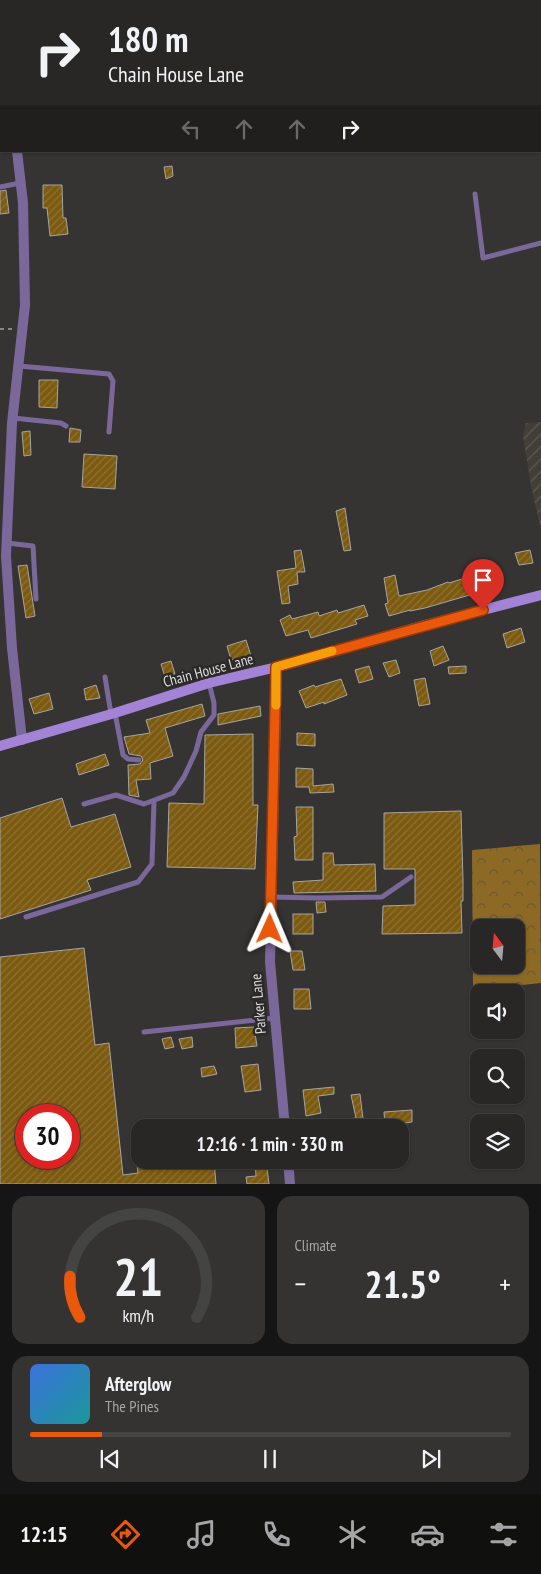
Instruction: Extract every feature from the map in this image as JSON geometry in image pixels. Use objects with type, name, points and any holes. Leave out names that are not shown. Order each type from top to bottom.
[{"type":"street","points":[[17,152],[23,203],[25,305],[4,522],[7,543],[7,610],[22,740]]},
{"type":"street","name":"Chain House Lane","points":[[0,746],[113,714],[209,683],[276,667],[541,595]]},
{"type":"street","name":"Parker Lane","points":[[276,667],[270,962],[284,1119]]},
{"type":"street","points":[[289,1169],[290,1184]]},
{"type":"lane","points":[[0,187],[21,183]]},
{"type":"lane","points":[[475,194],[483,258],[541,243]]},
{"type":"lane","points":[[19,366],[109,374],[112,381],[109,432]]},
{"type":"lane","points":[[13,418],[61,423],[66,426]]},
{"type":"lane","points":[[7,543],[33,546],[36,599]]},
{"type":"lane","points":[[105,677],[123,755],[128,759],[139,760]]},
{"type":"lane","points":[[84,804],[116,795],[144,804],[173,793],[196,751],[201,732],[214,715],[214,703],[209,683]]},
{"type":"lane","points":[[26,917],[138,882],[152,864],[154,801]]},
{"type":"lane","points":[[271,897],[382,897],[411,877]]},
{"type":"lane","points":[[144,1032],[275,1018]]},
{"type":"path","points":[[0,329],[22,328]]},
{"type":"shaded area","points":[[541,422],[541,530],[531,486],[523,436],[526,423]]},
{"type":"green space","points":[[540,844],[541,983],[473,984],[473,974],[525,974],[525,919],[472,919],[472,850]]},
{"type":"building","points":[[172,166],[173,176],[166,179],[164,167]]},
{"type":"building","points":[[43,185],[62,185],[63,218],[66,218],[68,234],[50,236],[47,208],[43,208]]},
{"type":"building","points":[[6,190],[9,213],[0,214],[0,191]]},
{"type":"building","points":[[39,380],[58,380],[57,408],[39,407]]},
{"type":"building","points":[[70,428],[81,430],[80,442],[69,442]]},
{"type":"building","points":[[30,431],[31,455],[24,456],[22,432]]},
{"type":"building","points":[[84,454],[117,456],[115,489],[82,487]]},
{"type":"building","points":[[345,508],[351,550],[344,551],[336,511]]},
{"type":"building","points":[[301,550],[305,572],[297,572],[298,584],[288,586],[290,603],[282,604],[277,571],[296,568],[294,551]]},
{"type":"building","points":[[530,550],[533,563],[519,565],[515,553]]},
{"type":"building","points":[[27,565],[35,616],[26,618],[18,566]]},
{"type":"building","points":[[395,575],[399,596],[427,590],[475,575],[480,592],[389,616],[385,604],[388,603],[384,578]]},
{"type":"building","points":[[364,605],[368,616],[355,620],[357,624],[311,638],[308,630],[286,636],[280,620],[290,615],[292,619],[318,612],[319,616],[337,610],[338,613]]},
{"type":"building","points":[[521,628],[525,642],[507,648],[503,634]]},
{"type":"building","points":[[246,640],[251,656],[231,660],[227,646]]},
{"type":"building","points":[[443,646],[449,660],[434,666],[430,651]]},
{"type":"building","points":[[396,660],[400,673],[389,677],[383,663]]},
{"type":"building","points":[[171,661],[175,674],[165,677],[161,664]]},
{"type":"building","points":[[369,666],[373,679],[359,683],[355,670]]},
{"type":"building","points":[[466,666],[466,673],[449,674],[448,667]]},
{"type":"building","points":[[425,678],[430,704],[419,706],[414,680]]},
{"type":"building","points":[[341,679],[347,695],[324,704],[324,702],[306,708],[299,691],[314,685],[315,687]]},
{"type":"building","points":[[96,685],[100,698],[86,700],[84,689]]},
{"type":"building","points":[[49,693],[53,709],[34,714],[29,699]]},
{"type":"building","points":[[202,704],[205,716],[165,728],[173,756],[150,763],[151,779],[136,780],[139,797],[129,795],[128,765],[140,764],[143,760],[141,756],[129,754],[124,737],[150,733],[146,720]]},
{"type":"building","points":[[260,706],[261,716],[218,725],[218,714]]},
{"type":"building","points":[[297,733],[315,734],[315,746],[297,745]]},
{"type":"building","points":[[253,734],[253,805],[258,805],[255,869],[167,867],[169,803],[204,804],[205,735]]},
{"type":"building","points":[[105,754],[109,765],[79,775],[76,764]]},
{"type":"building","points":[[296,768],[313,769],[313,786],[333,784],[334,792],[310,793],[309,787],[296,787]]},
{"type":"building","points":[[62,798],[71,827],[115,814],[131,867],[87,880],[91,890],[0,919],[0,818]]},
{"type":"building","points":[[296,807],[313,807],[313,860],[295,860],[294,837],[297,836]]},
{"type":"building","points":[[461,811],[462,933],[382,934],[383,906],[415,905],[415,869],[384,869],[384,813]]},
{"type":"building","points":[[323,853],[333,853],[334,865],[375,864],[376,891],[294,893],[293,882],[323,880]]},
{"type":"building","points":[[316,902],[325,902],[326,912],[317,913]]},
{"type":"building","points":[[293,914],[313,914],[313,934],[293,934]]},
{"type":"building","points":[[84,948],[95,1045],[109,1043],[123,1175],[138,1173],[138,1169],[215,1169],[216,1184],[0,1184],[0,957]]},
{"type":"building","points":[[290,951],[302,951],[305,970],[293,970]]},
{"type":"building","points":[[294,989],[309,989],[311,1009],[294,1009]]},
{"type":"building","points":[[254,1027],[257,1046],[236,1048],[235,1028]]},
{"type":"building","points":[[171,1037],[174,1047],[165,1049],[162,1039]]},
{"type":"building","points":[[192,1037],[193,1047],[182,1049],[179,1039]]},
{"type":"building","points":[[258,1064],[261,1090],[245,1092],[241,1066]]},
{"type":"building","points":[[214,1066],[217,1074],[202,1077],[201,1068]]},
{"type":"building","points":[[334,1087],[334,1094],[318,1096],[321,1113],[306,1116],[303,1090]]},
{"type":"building","points":[[360,1094],[363,1119],[349,1119],[356,1118],[351,1095]]},
{"type":"building","points":[[412,1110],[412,1122],[409,1122],[409,1119],[384,1119],[384,1112]]},
{"type":"building","points":[[256,1169],[267,1169],[269,1184],[247,1184],[246,1177],[256,1176]]},
{"type":"slow traffic","points":[[276,705],[276,667],[332,651]]},
{"type":"route","points":[[270,929],[276,667],[483,610]]}]
